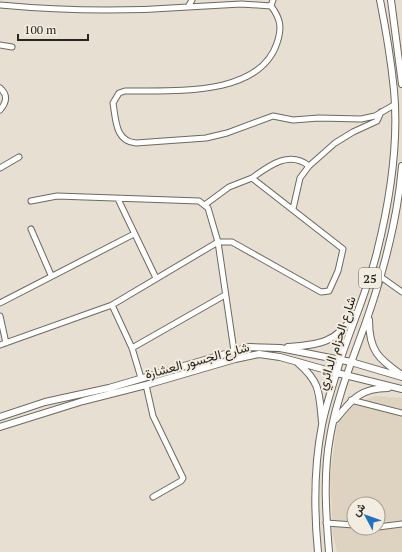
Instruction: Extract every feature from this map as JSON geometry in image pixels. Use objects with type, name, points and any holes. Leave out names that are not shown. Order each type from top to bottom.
[{"type":"main road","name":"شارع الحزام الدائري","points":[[318,552],[315,496],[322,425],[340,360],[360,306],[377,252],[389,192],[392,166],[394,105],[390,58],[380,0]]},
{"type":"main road","points":[[391,0],[402,84]]},
{"type":"main road","name":"شارع الحزام الدائري","points":[[329,552],[326,523],[326,480],[328,452],[333,422],[351,362],[381,277],[401,182],[402,166]]},
{"type":"main road","points":[[280,348],[311,346],[326,342],[343,330],[360,306]]},
{"type":"main road","points":[[368,315],[370,341],[373,349],[380,359],[402,376]]},
{"type":"main road","name":"شارع الجسور العشارة","points":[[0,417],[3,414],[45,402],[110,388],[234,351],[265,346],[351,362],[402,376]]},
{"type":"main road","name":"شارع الجسور العشارة","points":[[0,427],[55,408],[146,385],[246,356],[270,355],[295,360],[336,374],[401,388]]},
{"type":"main road","points":[[295,360],[310,374],[316,384],[322,425]]},
{"type":"main road","points":[[333,422],[351,400],[371,390],[401,388]]},
{"type":"street","points":[[188,7],[192,0]]},
{"type":"street","points":[[271,6],[273,0]]},
{"type":"street","points":[[0,4],[44,10],[72,11],[188,7],[225,2],[271,6],[278,15],[281,25],[279,36],[270,57],[253,74],[229,84],[188,89],[125,91],[119,93],[113,103],[120,136],[127,142],[136,143],[206,138],[228,133],[273,116],[293,120],[319,118],[361,119],[374,116],[394,105]]},
{"type":"street","points":[[0,45],[12,47]]},
{"type":"street","points":[[0,88],[6,97],[6,102],[0,110]]},
{"type":"street","points":[[293,209],[300,178],[308,166],[335,143],[353,132],[378,121],[381,112]]},
{"type":"street","points":[[0,168],[19,157]]},
{"type":"street","points":[[206,204],[229,187],[252,178],[274,164],[287,159],[298,160],[308,166]]},
{"type":"street","points":[[0,345],[112,305],[218,242],[232,242],[321,292],[327,292],[331,288],[338,271],[343,249],[252,178]]},
{"type":"street","points":[[31,201],[57,196],[199,201],[206,204],[210,211],[218,242],[234,351]]},
{"type":"street","points":[[118,198],[156,278]]},
{"type":"street","points":[[31,229],[51,275]]},
{"type":"street","points":[[0,303],[51,275],[134,234]]},
{"type":"street","points":[[381,277],[402,292]]},
{"type":"street","points":[[132,348],[225,295]]},
{"type":"street","points":[[112,305],[132,348],[141,378]]},
{"type":"street","points":[[0,318],[6,343]]},
{"type":"street","points":[[146,385],[153,416],[183,478],[182,481],[153,497]]},
{"type":"street","points":[[351,400],[402,413]]},
{"type":"street","points":[[326,523],[346,524]]},
{"type":"street","points":[[386,526],[402,524]]},
{"type":"shaded area","points":[[375,396],[402,398],[402,552],[337,552],[333,535],[330,478],[337,425],[354,405]]}]
